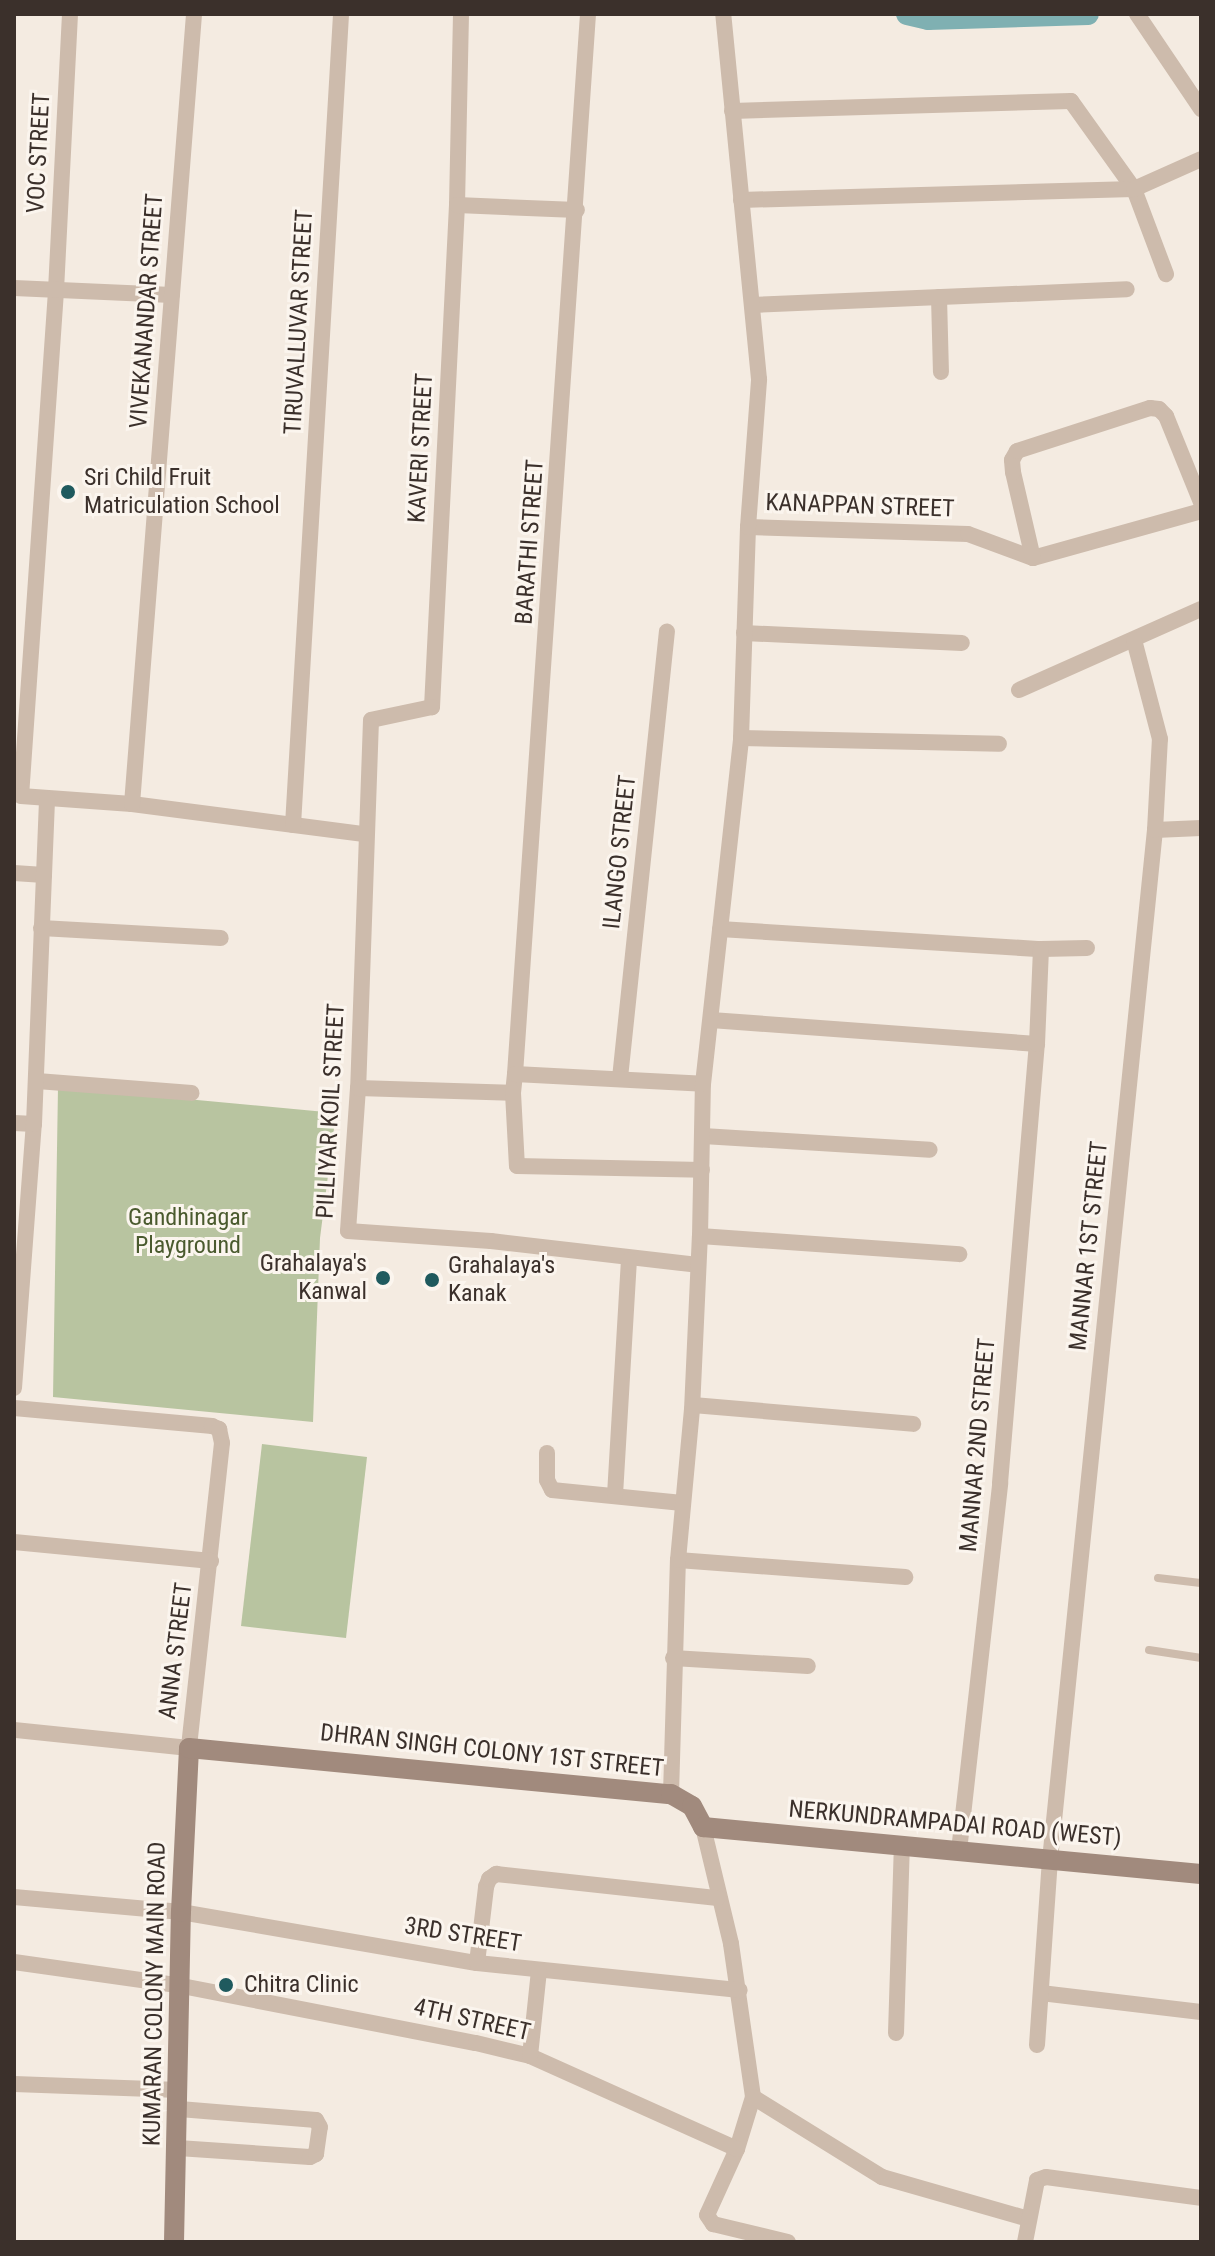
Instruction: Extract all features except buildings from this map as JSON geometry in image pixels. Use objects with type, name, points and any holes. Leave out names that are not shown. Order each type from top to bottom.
[{"type":"street","name":"VOC STREET","points":[[47,798],[21,796],[56,291],[70,14]]},
{"type":"street","name":"VIVEKANANDAR STREET","points":[[132,804],[194,14]]},
{"type":"street","name":"TIRUVALLUVAR STREET","points":[[293,825],[341,14]]},
{"type":"street","name":"KAVERI STREET","points":[[364,834],[371,720],[432,707],[457,205],[461,14]]},
{"type":"street","name":"BARATHI STREET","points":[[588,14],[577,210],[513,1093],[517,1166],[702,1170]]},
{"type":"street","points":[[671,1794],[678,1560],[693,1405],[703,1084],[741,738],[748,527],[759,379],[723,14]]},
{"type":"street","points":[[1143,21],[1201,109]]},
{"type":"street","points":[[732,111],[1071,101],[1134,189],[1166,274]]},
{"type":"street","points":[[741,200],[1134,189],[1201,159]]},
{"type":"street","points":[[457,205],[577,210]]},
{"type":"street","points":[[14,288],[172,295]]},
{"type":"street","points":[[752,305],[1127,289]]},
{"type":"street","points":[[939,297],[941,372]]},
{"type":"street","points":[[1201,502],[1166,416],[1159,409],[1150,408],[1017,451],[1012,460],[1033,558],[1201,511]]},
{"type":"street","name":"KANAPPAN STREET","points":[[748,527],[968,534],[1033,558]]},
{"type":"street","points":[[1019,690],[1201,609]]},
{"type":"street","name":"ILANGO STREET","points":[[620,1078],[667,631]]},
{"type":"street","points":[[744,633],[962,643]]},
{"type":"street","name":"MANNAR 1ST STREET","points":[[1037,2045],[1050,1860],[1155,830],[1160,739],[1134,640]]},
{"type":"street","points":[[741,738],[999,744]]},
{"type":"street","points":[[14,1388],[37,1081],[47,798],[132,804],[364,834]]},
{"type":"street","points":[[1155,830],[1201,828]]},
{"type":"street","name":"PILLIYAR KOIL STREET","points":[[364,834],[358,1088],[348,1231],[491,1241],[629,1260],[698,1265]]},
{"type":"street","points":[[14,873],[44,875]]},
{"type":"street","points":[[41,928],[221,938]]},
{"type":"street","points":[[720,929],[1041,949],[1087,948]]},
{"type":"street","name":"MANNAR 2ND STREET","points":[[959,1851],[1000,1483],[1037,1044],[1041,949]]},
{"type":"street","points":[[711,1020],[1037,1044]]},
{"type":"street","points":[[515,1074],[703,1084]]},
{"type":"street","points":[[37,1081],[192,1093]]},
{"type":"street","points":[[358,1088],[513,1093]]},
{"type":"street","points":[[14,1123],[34,1124]]},
{"type":"street","points":[[703,1136],[930,1150]]},
{"type":"street","points":[[700,1236],[959,1254]]},
{"type":"street","points":[[615,1495],[629,1260]]},
{"type":"street","points":[[693,1405],[913,1424]]},
{"type":"street","name":"ANNA STREET","points":[[14,1408],[219,1429],[222,1443],[211,1561],[189,1748]]},
{"type":"street","points":[[547,1453],[547,1480],[552,1490],[682,1503]]},
{"type":"street","points":[[14,1542],[211,1561]]},
{"type":"street","points":[[678,1560],[905,1577]]},
{"type":"street","points":[[673,1658],[808,1666]]},
{"type":"street","points":[[14,1730],[189,1748]]},
{"type":"street","name":"DHRAN SINGH COLONY 1ST STREET","points":[[189,1748],[671,1794],[692,1806],[703,1827],[740,1990],[753,2097],[737,2149],[707,2215],[709,2221],[788,2242]]},
{"type":"street","name":"KUMARAN COLONY MAIN ROAD","points":[[174,2242],[182,1986],[181,1912],[189,1748]]},
{"type":"street","name":"NERKUNDRAMPADAI ROAD (WEST)","points":[[703,1827],[1201,1874]]},
{"type":"street","points":[[896,2033],[902,1846]]},
{"type":"street","points":[[477,1963],[486,1887],[489,1879],[496,1874],[718,1898]]},
{"type":"street","name":"3RD STREET","points":[[14,1897],[181,1912],[477,1963],[740,1990]]},
{"type":"street","name":"4TH STREET","points":[[14,1962],[182,1986],[530,2056],[737,2149]]},
{"type":"street","points":[[530,2056],[539,1970]]},
{"type":"street","points":[[1041,1993],[1201,2012]]},
{"type":"street","points":[[14,2084],[179,2099],[316,2120],[320,2127],[316,2154],[310,2157],[178,2148]]},
{"type":"street","points":[[753,2097],[882,2177],[1028,2219]]},
{"type":"street","points":[[1025,2242],[1037,2180],[1046,2177],[1201,2198]]},
{"type":"lane","points":[[1158,1578],[1201,1583]]},
{"type":"lane","points":[[1149,1650],[1201,1658]]},
{"type":"green space","name":"Gandhinagar Playground","points":[[58,1087],[336,1113],[320,1238],[313,1422],[53,1397]]},
{"type":"green space","points":[[262,1444],[367,1457],[346,1638],[241,1626]]},
{"type":"waterway","points":[[907,14],[928,19],[1088,14]]},
{"type":"place","name":"Sri Child Fruit Matriculation School","points":[[68,492]]},
{"type":"place","name":"Grahalaya's Kanwal","points":[[383,1278]]},
{"type":"place","name":"Grahalaya's Kanak","points":[[432,1280]]},
{"type":"place","name":"Chitra Clinic","points":[[226,1985]]}]
